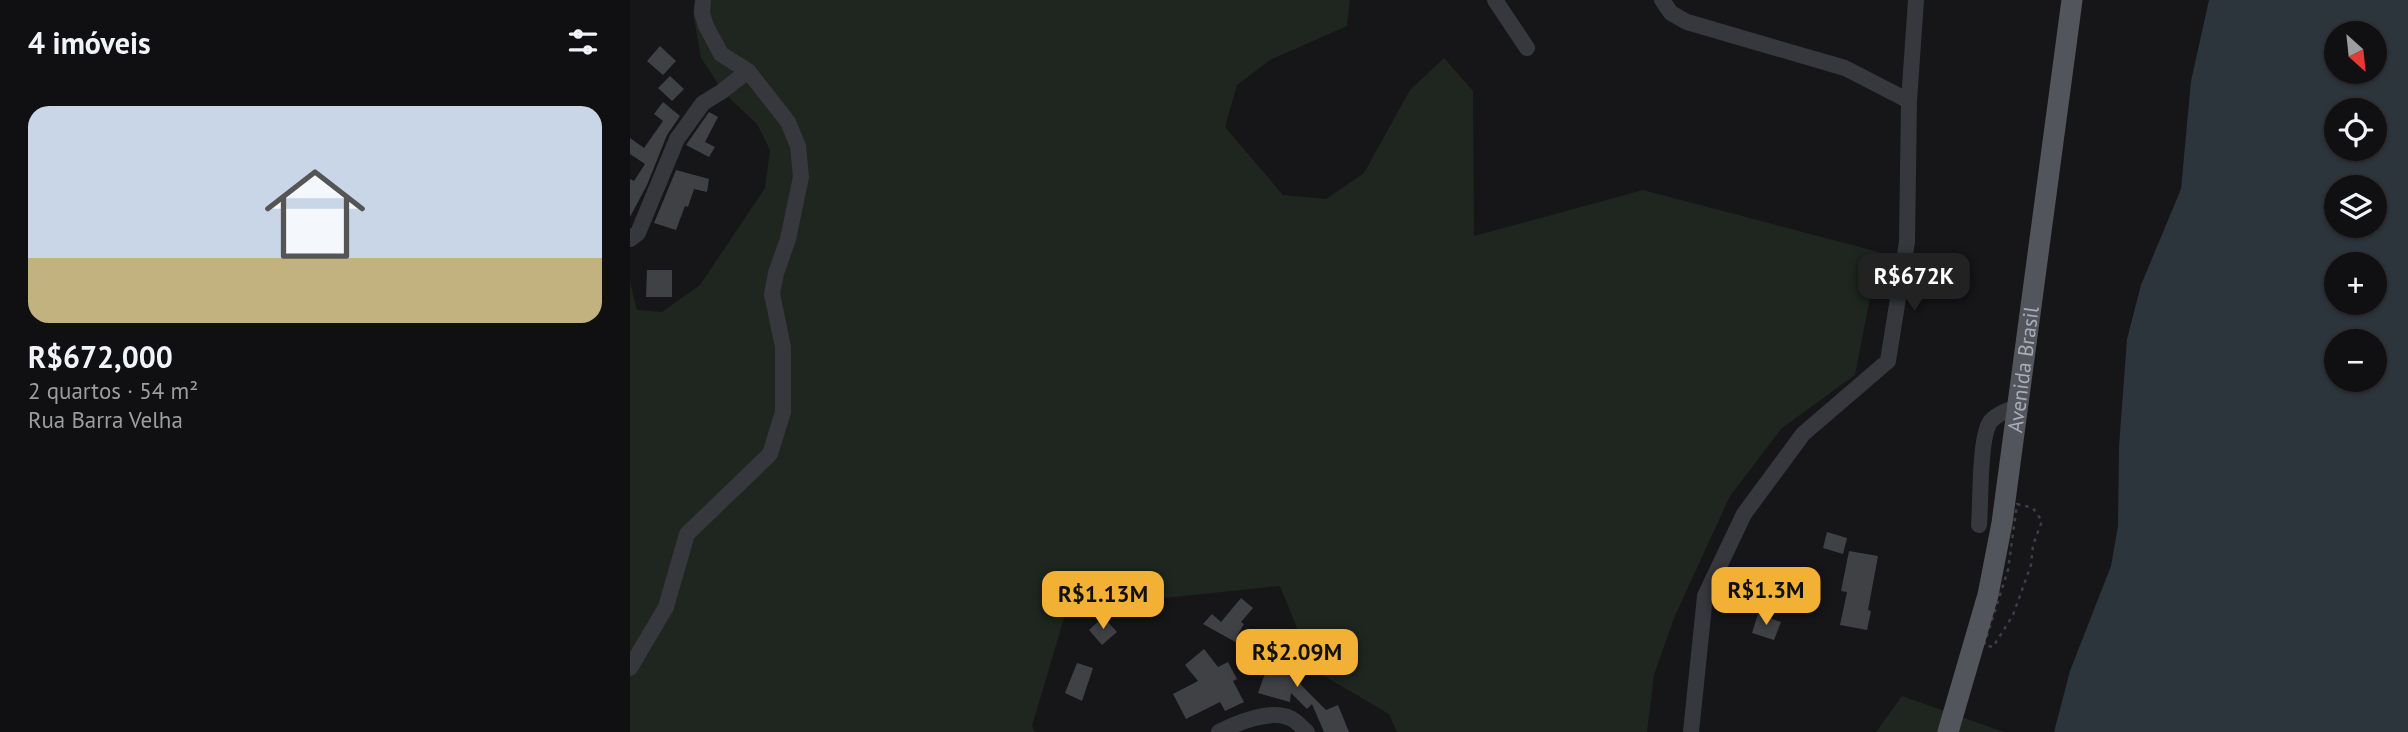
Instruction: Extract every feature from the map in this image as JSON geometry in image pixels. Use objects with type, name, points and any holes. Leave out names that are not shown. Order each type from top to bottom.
[{"type":"main road","name":"Avenida Brasil","points":[[1948,732],[1988,595],[2002,523],[2072,0]]},
{"type":"street","points":[[630,668],[666,607],[687,534],[770,454],[783,412],[783,347],[772,294],[788,239],[801,177],[798,146],[788,122],[748,71],[721,54],[706,26],[702,13],[703,0]]},
{"type":"street","points":[[1495,0],[1527,48]]},
{"type":"street","points":[[1662,0],[1671,13],[1688,22],[1845,68],[1909,101]]},
{"type":"street","points":[[1691,732],[1705,596],[1744,514],[1803,434],[1888,361],[1907,242],[1909,101],[1916,0]]},
{"type":"street","points":[[630,239],[638,233],[677,139],[703,103],[748,71]]},
{"type":"street","points":[[1979,525],[1985,436],[1990,421],[2018,406]]},
{"type":"street","points":[[1219,732],[1265,716],[1290,718],[1307,732]]},
{"type":"path","points":[[1984,645],[1993,647],[2012,615],[2031,565],[2033,545],[2042,521],[2033,508],[2017,505]]},
{"type":"shaded area","points":[[695,0],[1350,0],[1347,26],[1270,60],[1237,85],[1225,127],[1283,195],[1326,199],[1364,173],[1410,90],[1444,58],[1473,91],[1474,236],[1643,190],[1879,252],[1855,375],[1782,428],[1730,496],[1674,618],[1654,675],[1647,732],[1397,732],[1389,714],[1314,670],[1280,586],[1067,608],[1032,726],[1035,732],[630,732],[630,282],[637,310],[662,312],[700,285],[765,188],[770,150],[757,124],[725,94],[701,58],[693,13]]},
{"type":"shaded area","points":[[2209,0],[2408,0],[2408,732],[2054,732],[2070,671],[2111,566],[2118,526],[2119,447],[2127,339],[2141,285],[2181,189],[2191,81]]},
{"type":"shaded area","points":[[1902,696],[2004,732],[1876,732]]},
{"type":"building","points":[[660,46],[676,61],[663,75],[647,61]]},
{"type":"building","points":[[670,76],[684,89],[672,101],[658,88]]},
{"type":"building","points":[[663,102],[680,116],[667,135],[647,185],[630,217],[630,179],[634,181],[645,164],[630,154],[630,138],[644,148],[663,121],[654,114]]},
{"type":"building","points":[[709,112],[718,117],[705,142],[715,147],[709,157],[686,145]]},
{"type":"building","points":[[676,170],[709,179],[707,192],[694,189],[676,230],[654,223]]},
{"type":"building","points":[[647,270],[672,270],[672,297],[646,297]]},
{"type":"building","points":[[1827,532],[1847,538],[1843,554],[1823,548]]},
{"type":"building","points":[[1849,551],[1878,556],[1867,630],[1840,625],[1847,592],[1841,591]]},
{"type":"building","points":[[1241,598],[1253,608],[1241,622],[1244,624],[1237,636],[1242,640],[1239,644],[1203,624],[1212,614],[1221,622]]},
{"type":"building","points":[[1758,614],[1781,622],[1774,640],[1752,633]]},
{"type":"building","points":[[1103,617],[1117,632],[1102,645],[1089,630]]},
{"type":"building","points":[[1275,646],[1304,659],[1295,679],[1326,710],[1338,705],[1349,732],[1324,732],[1312,704],[1307,709],[1291,693],[1290,702],[1258,693]]},
{"type":"building","points":[[1204,649],[1218,667],[1228,662],[1237,679],[1233,681],[1244,702],[1225,711],[1220,702],[1186,719],[1173,694],[1198,681],[1185,665]]},
{"type":"building","points":[[1077,663],[1093,668],[1082,701],[1065,693]]}]
